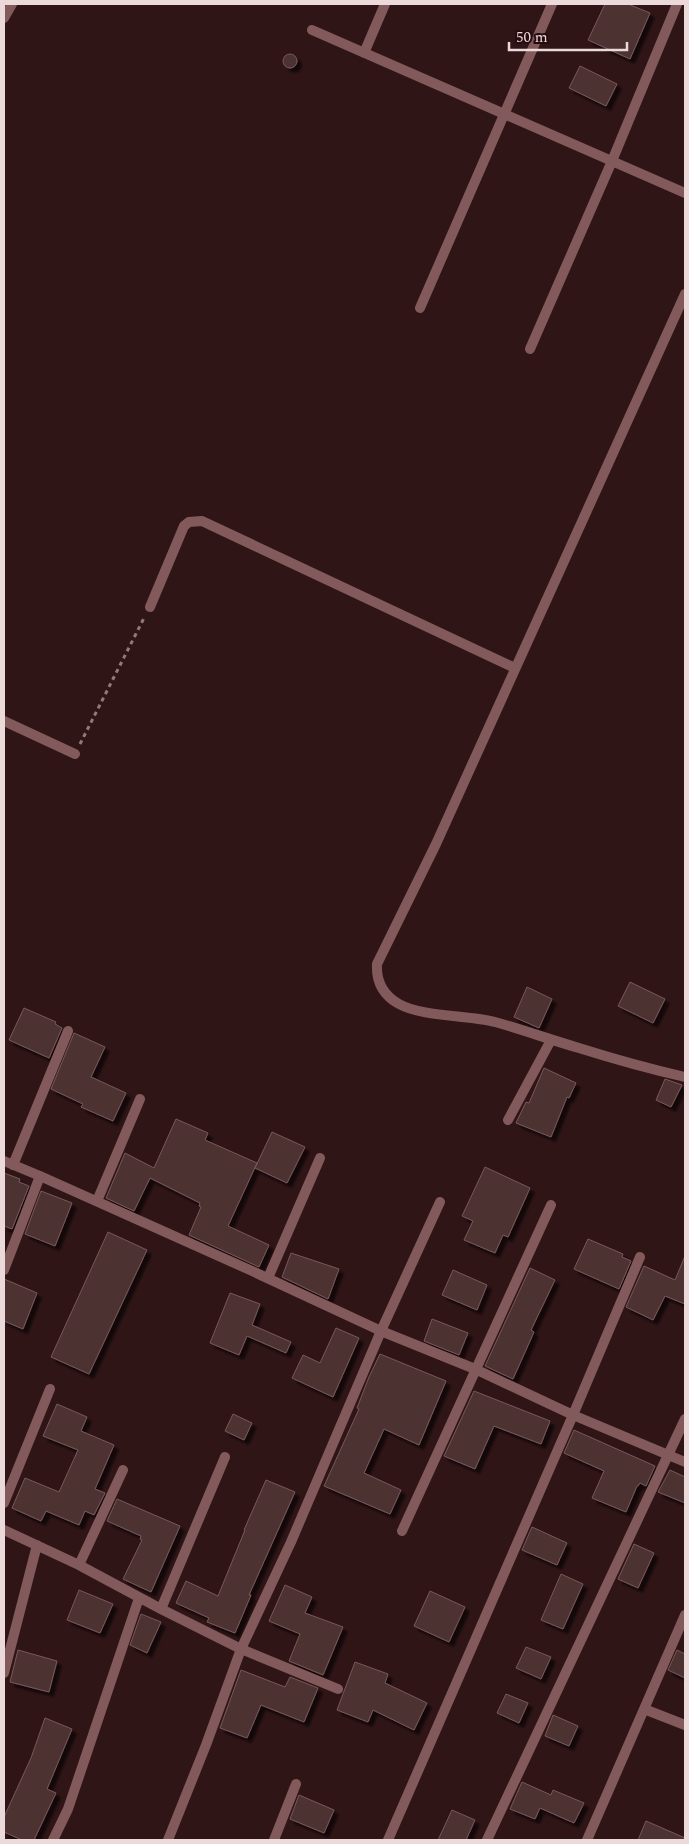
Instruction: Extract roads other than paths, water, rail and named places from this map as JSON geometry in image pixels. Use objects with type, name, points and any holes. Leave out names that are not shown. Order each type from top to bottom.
[{"type":"street","points":[[4,18],[12,4]]},
{"type":"street","points":[[364,53],[385,4]]},
{"type":"street","points":[[420,308],[552,4]]},
{"type":"street","points":[[530,349],[678,4]]},
{"type":"street","points":[[312,30],[685,193]]},
{"type":"street","points":[[685,294],[436,844],[377,964],[376,972],[379,984],[388,997],[400,1005],[414,1010],[494,1022],[551,1040],[685,1077]]},
{"type":"street","points":[[150,607],[184,526],[189,522],[202,521],[515,668]]},
{"type":"street","points":[[4,722],[75,754]]},
{"type":"street","points":[[68,1031],[9,1163],[268,1278],[381,1331],[475,1369],[573,1415],[685,1462]]},
{"type":"street","points":[[508,1120],[551,1040]]},
{"type":"street","points":[[97,1201],[140,1099]]},
{"type":"street","points":[[268,1278],[320,1158]]},
{"type":"street","points":[[4,1270],[40,1176]]},
{"type":"street","points":[[168,1840],[242,1649],[291,1542],[381,1331],[440,1202]]},
{"type":"street","points":[[402,1531],[551,1205]]},
{"type":"street","points":[[388,1840],[640,1257]]},
{"type":"street","points":[[4,1503],[50,1389]]},
{"type":"street","points":[[487,1840],[685,1419]]},
{"type":"street","points":[[161,1609],[225,1457]]},
{"type":"street","points":[[80,1565],[122,1470]]},
{"type":"street","points":[[4,1530],[80,1565],[139,1598],[242,1649],[338,1689]]},
{"type":"street","points":[[4,1673],[37,1545]]},
{"type":"street","points":[[54,1840],[68,1809],[139,1598]]},
{"type":"street","points":[[591,1839],[685,1615]]},
{"type":"street","points":[[644,1709],[685,1725]]},
{"type":"street","points":[[274,1840],[296,1784]]}]
